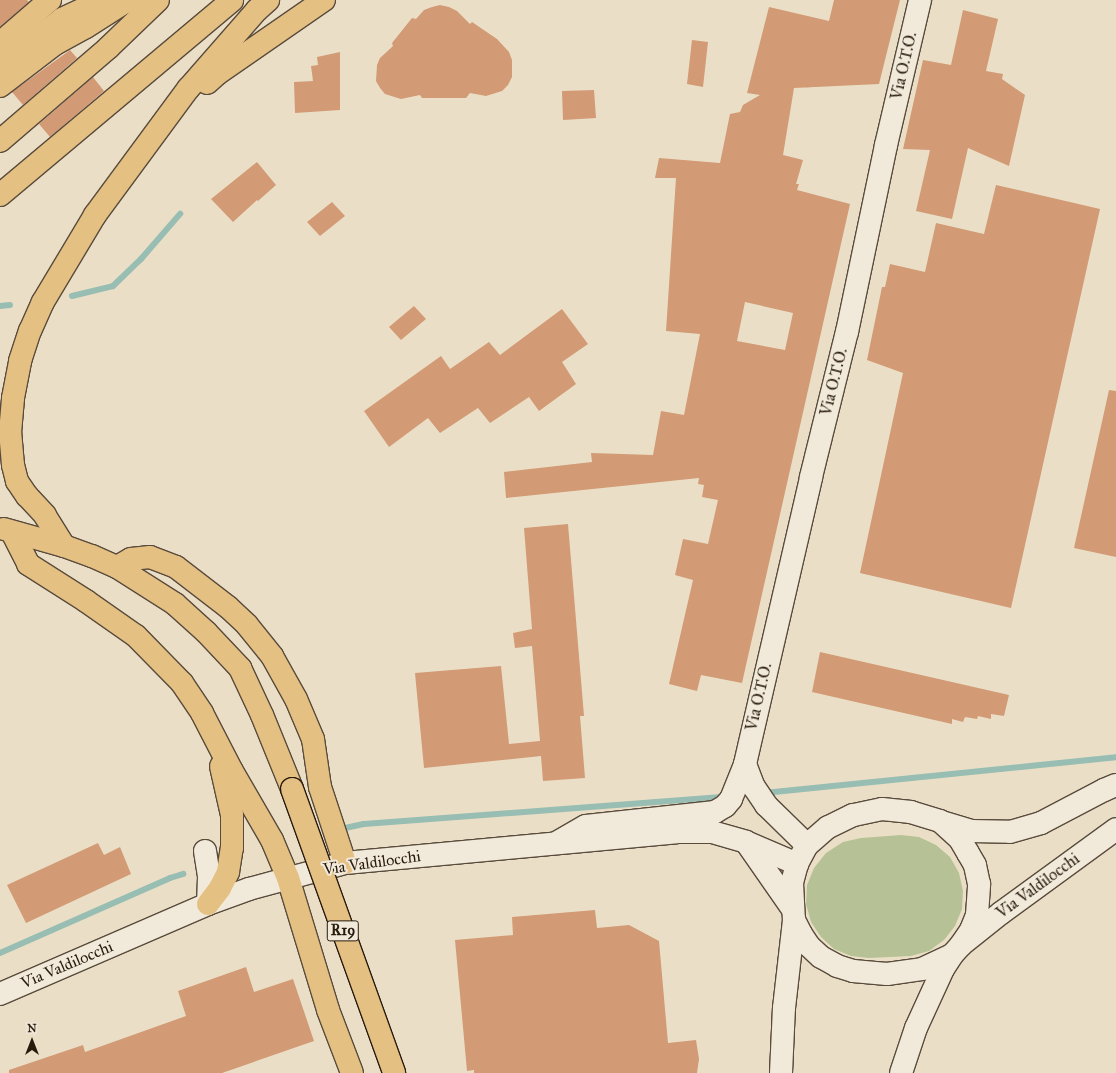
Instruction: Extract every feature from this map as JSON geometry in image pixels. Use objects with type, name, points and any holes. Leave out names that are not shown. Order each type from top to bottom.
[{"type":"highway","points":[[0,43],[50,0]]},
{"type":"highway","points":[[0,140],[108,48],[158,0]]},
{"type":"highway","points":[[0,195],[232,0]]},
{"type":"highway","points":[[64,546],[45,516],[27,496],[17,481],[13,465],[10,434],[15,379],[20,360],[43,302],[95,215],[188,89],[257,10],[268,0]]},
{"type":"highway","points":[[155,132],[217,74],[324,0]]},
{"type":"highway","points":[[0,67],[62,19],[96,2],[130,1]]},
{"type":"highway","points":[[0,86],[55,44],[130,1]]},
{"type":"highway","points":[[0,124],[41,85],[96,42],[130,1]]},
{"type":"highway","points":[[6,530],[64,546]]},
{"type":"highway","points":[[6,530],[28,564],[115,620],[152,651],[182,683],[202,713],[272,840],[288,878],[328,1010],[352,1073]]},
{"type":"highway","name":"R19","points":[[64,546],[117,568],[175,604],[206,632],[240,668],[262,715],[292,789],[394,1073]]},
{"type":"highway","points":[[117,568],[131,559],[150,557],[176,567],[228,607],[247,625],[272,656],[296,699],[313,739],[320,787],[345,863]]},
{"type":"highway","points":[[208,904],[220,888],[228,872],[233,832],[229,799],[214,736]]},
{"type":"main road","name":"Via O.T.O.","points":[[714,812],[725,806],[731,799],[745,764],[807,493],[847,332],[886,145],[920,0]]},
{"type":"main road","points":[[745,764],[754,787],[802,854]]},
{"type":"main road","points":[[780,1073],[784,1008],[793,914],[792,883],[802,854],[828,827],[853,814],[882,809],[911,812],[971,831],[1010,832],[1041,822],[1116,785]]},
{"type":"main road","name":"Via Valdilocchi","points":[[0,994],[208,904],[288,878],[345,863],[556,844],[586,826],[714,812]]},
{"type":"main road","points":[[901,1073],[916,1028],[943,969],[972,930],[977,915],[978,884],[975,865],[960,839],[940,822]]},
{"type":"main road","name":"Via Valdilocchi","points":[[957,950],[1001,913],[1116,829]]},
{"type":"main road","points":[[556,844],[677,832],[712,832],[746,842],[802,854]]},
{"type":"main road","points":[[746,842],[793,914],[805,940],[821,956],[837,966],[853,971],[886,974],[905,973],[936,964],[957,950]]},
{"type":"main road","points":[[205,852],[209,877],[208,904]]},
{"type":"green space","points":[[901,835],[919,837],[936,845],[950,857],[959,873],[963,891],[962,909],[955,926],[944,940],[929,951],[911,956],[869,958],[851,956],[834,949],[821,937],[811,922],[806,904],[807,885],[814,868],[826,853],[843,842],[861,838]]},
{"type":"building","points":[[0,0],[27,0],[29,2],[0,27]]},
{"type":"building","points":[[834,0],[900,0],[879,84],[794,88],[783,155],[803,160],[796,184],[799,184],[797,190],[850,204],[742,683],[701,675],[697,691],[669,684],[693,580],[675,575],[683,539],[708,544],[718,500],[702,497],[704,485],[698,484],[699,478],[506,498],[504,472],[592,462],[591,453],[653,455],[661,411],[684,415],[700,334],[666,331],[676,178],[655,178],[659,158],[720,163],[730,114],[740,112],[743,105],[760,95],[747,93],[769,7],[829,21]],"holes":[[[745,302],[793,313],[785,350],[737,341]]]},
{"type":"building","points":[[440,5],[457,11],[470,24],[472,22],[497,39],[509,52],[512,60],[512,77],[508,85],[502,91],[486,96],[470,93],[466,98],[422,98],[420,95],[401,99],[385,94],[380,88],[376,81],[377,65],[380,58],[393,46],[392,43],[412,18],[416,19],[424,10]]},
{"type":"building","points":[[963,10],[998,19],[986,71],[1003,74],[1002,79],[1025,95],[1009,166],[968,148],[952,219],[916,211],[930,150],[903,149],[923,60],[951,65]]},
{"type":"building","points":[[692,40],[708,42],[703,87],[687,84]]},
{"type":"building","points":[[70,50],[77,58],[23,105],[12,92]]},
{"type":"building","points":[[340,52],[340,110],[295,113],[294,82],[313,81],[311,66],[318,65],[317,57]]},
{"type":"building","points":[[93,77],[104,91],[50,137],[39,124]]},
{"type":"building","points":[[594,90],[596,118],[563,120],[562,91]]},
{"type":"building","points":[[257,162],[276,185],[233,222],[211,199]]},
{"type":"building","points":[[996,185],[1100,209],[1011,608],[860,573],[903,373],[867,360],[882,287],[885,287],[890,264],[925,272],[936,223],[984,234]]},
{"type":"building","points":[[332,202],[345,216],[320,236],[307,222]]},
{"type":"building","points":[[414,306],[426,319],[401,340],[389,327]]},
{"type":"building","points":[[562,309],[588,344],[562,362],[576,384],[539,411],[529,397],[490,423],[478,408],[440,433],[428,418],[389,447],[364,411],[441,356],[450,369],[489,342],[500,355]]},
{"type":"building","points":[[1109,390],[1116,391],[1116,557],[1074,548]]},
{"type":"building","points":[[568,524],[584,716],[580,716],[585,778],[543,781],[541,756],[424,768],[415,673],[501,666],[509,744],[540,741],[532,646],[515,648],[513,633],[532,629],[524,528]]},
{"type":"building","points":[[820,652],[1009,695],[1004,716],[991,714],[991,719],[978,716],[977,719],[965,717],[963,722],[952,719],[952,724],[812,692]]},
{"type":"building","points":[[98,843],[104,855],[120,847],[131,874],[26,923],[7,885]]},
{"type":"building","points":[[595,910],[597,928],[629,925],[659,941],[668,1043],[696,1040],[699,1059],[697,1073],[474,1073],[474,1070],[467,1071],[455,940],[513,935],[512,917]]},
{"type":"building","points":[[246,967],[254,992],[293,979],[314,1041],[222,1073],[9,1073],[9,1070],[83,1045],[85,1052],[186,1016],[178,991]]},
{"type":"waterway","points":[[72,296],[113,286],[141,259],[180,214]]},
{"type":"waterway","points":[[0,306],[10,305]]},
{"type":"waterway","points":[[764,793],[1116,757]]},
{"type":"waterway","points":[[345,828],[364,824],[725,797]]},
{"type":"waterway","points":[[0,953],[170,878],[183,874]]}]
